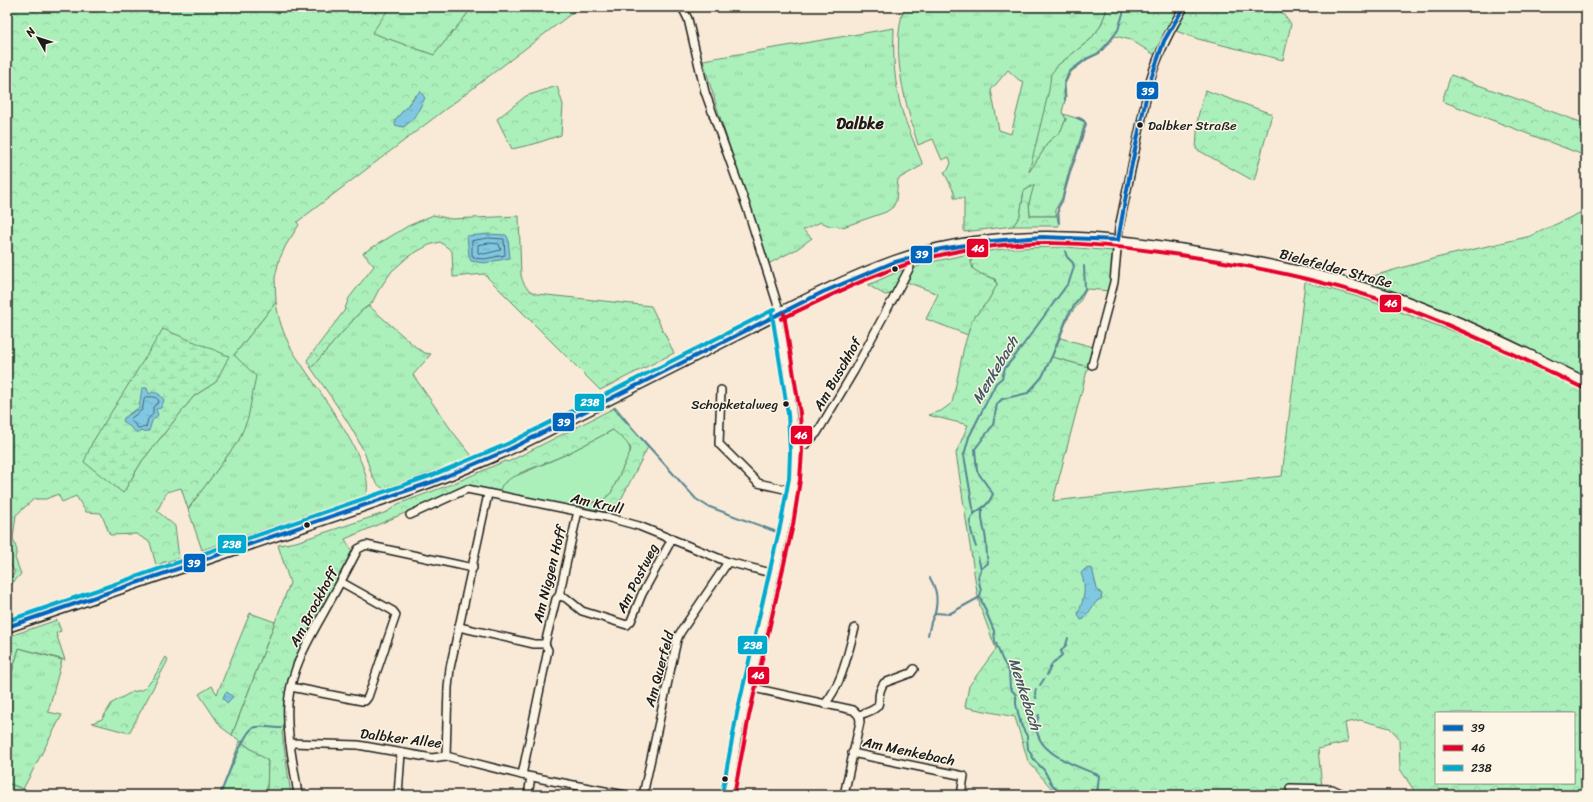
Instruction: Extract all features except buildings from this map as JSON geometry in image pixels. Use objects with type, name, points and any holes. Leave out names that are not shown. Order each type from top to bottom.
[{"type":"main road","name":"Bielefelder Straße","points":[[7,627],[435,481],[510,449],[856,276],[908,257],[949,247],[985,241],[1028,237],[1062,236],[1118,240],[1236,258],[1345,282],[1402,301],[1488,335],[1586,383]]},
{"type":"street","points":[[682,7],[688,19],[705,92],[748,211],[778,306],[779,328],[792,403],[796,447],[793,491],[737,739],[728,795]]},
{"type":"street","points":[[1092,365],[1114,282],[1119,228],[1152,73],[1164,41],[1184,7]]},
{"type":"street","name":"Am Buschhof","points":[[796,447],[805,445],[817,433],[854,371],[910,267],[908,257]]},
{"type":"street","points":[[721,390],[719,444],[758,483],[793,491]]},
{"type":"street","name":"Am Krull","points":[[410,515],[467,490],[578,511],[639,526],[728,562],[775,574]]},
{"type":"street","points":[[446,756],[450,668],[488,494]]},
{"type":"street","name":"Am Niggen Hoff","points":[[522,776],[548,650],[545,644],[556,599],[560,596],[578,511]]},
{"type":"street","name":"Am Postweg","points":[[560,596],[566,598],[582,611],[627,625],[631,621],[642,594],[672,539]]},
{"type":"street","name":"Am Brockhoff","points":[[298,795],[288,720],[288,703],[291,687],[297,665],[305,647],[358,549],[366,545],[472,568]]},
{"type":"street","name":"Am Querfeld","points":[[643,795],[677,640],[680,633],[728,562]]},
{"type":"street","points":[[291,687],[362,702],[368,697],[396,615],[393,611],[341,582]]},
{"type":"street","name":"Am Niggen Hoff","points":[[460,627],[534,644],[545,644]]},
{"type":"street","points":[[824,704],[833,694],[839,682],[855,628]]},
{"type":"street","points":[[859,715],[875,710],[878,705],[881,687],[884,683],[911,673],[914,669]]},
{"type":"street","points":[[750,686],[853,710],[859,715],[860,722],[844,795]]},
{"type":"street","name":"Dalbker Allee","points":[[290,743],[358,745],[432,758],[446,756],[522,776],[605,793],[625,795]]},
{"type":"street","points":[[398,795],[401,753]]},
{"type":"street","name":"Am Menkebach","points":[[852,753],[964,776],[961,795]]},
{"type":"street","points":[[528,795],[531,777]]},
{"type":"street","points":[[1290,788],[1332,789],[1345,795]]},
{"type":"green space","points":[[7,7],[390,7],[372,33],[434,55],[473,7],[580,7],[297,222],[299,225],[286,245],[279,260],[275,278],[276,302],[234,355],[256,376],[248,418],[239,440],[188,509],[181,488],[167,492],[157,511],[175,526],[179,558],[156,565],[150,542],[136,534],[110,535],[101,513],[86,512],[76,496],[62,502],[58,494],[46,499],[34,499],[16,515],[13,538],[17,551],[15,558],[21,574],[7,589],[7,581],[15,573],[7,557]],"holes":[[[415,95],[412,117],[403,127],[395,120]],[[216,382],[194,396],[142,461],[123,493],[92,443],[105,423]]]},
{"type":"green space","points":[[390,7],[473,7],[434,55],[371,33]]},
{"type":"green space","points":[[904,7],[1106,7],[1106,12],[1100,27],[1090,40],[1058,65],[1050,88],[1030,170],[1048,142],[1060,132],[1066,119],[1063,114],[1076,118],[1079,117],[1084,120],[1085,122],[1075,156],[1070,167],[1062,198],[1055,210],[1057,216],[1030,216],[1029,203],[1033,185],[1024,191],[1020,216],[1013,226],[964,232],[964,198],[954,198],[954,192],[944,172],[948,170],[951,163],[949,157],[942,160],[933,139],[918,145],[908,111],[901,77],[898,42]],"holes":[[[1008,70],[1019,80],[1024,82],[1011,134],[999,130],[991,90]]]},
{"type":"green space","points":[[1106,7],[1179,7],[1163,34],[1155,55],[1131,40],[1115,36],[1100,53],[1088,59],[1071,72],[1065,84],[1066,97],[1062,112],[1066,119],[1060,132],[1048,142],[1029,172],[1049,90],[1051,74],[1058,65],[1090,40],[1100,27],[1106,12]]},
{"type":"green space","points":[[1189,7],[1277,7],[1291,24],[1283,60],[1198,39],[1176,31]]},
{"type":"green space","points":[[894,28],[895,70],[899,101],[923,165],[898,179],[896,201],[893,207],[886,212],[843,227],[830,226],[821,222],[803,230],[812,238],[797,249],[768,264],[703,60]]},
{"type":"green space","points":[[1451,75],[1586,124],[1586,156],[1442,101]]},
{"type":"green space","points":[[557,86],[563,105],[561,135],[534,144],[512,149],[497,119],[526,96]]},
{"type":"green space","points":[[1205,90],[1272,114],[1254,181],[1196,149],[1198,117]]},
{"type":"green space","points":[[1034,185],[1029,203],[1030,216],[1057,216],[1059,226],[1013,226],[1020,216],[1024,191]]},
{"type":"green space","points":[[1586,210],[1586,380],[1480,329],[1359,280],[1436,258],[1531,236]]},
{"type":"green space","points":[[433,215],[451,219],[519,216],[521,275],[523,282],[531,291],[537,294],[651,306],[674,353],[600,390],[484,274],[453,277],[452,251],[440,242],[429,245],[409,256],[392,271],[378,291],[372,303],[361,311],[311,368],[307,360],[344,311],[349,298],[374,266],[363,253],[408,226]]},
{"type":"green space","points":[[1066,247],[1113,251],[1112,278],[1109,291],[1086,290],[1079,303],[1069,316],[1052,357],[1088,367],[1053,501],[1282,476],[1305,282],[1362,298],[1477,340],[1586,392],[1586,795],[1417,795],[1400,769],[1399,738],[1390,728],[1360,720],[1345,723],[1348,742],[1318,749],[1322,787],[1341,795],[1057,795],[1028,761],[1015,717],[965,707],[969,686],[996,649],[980,606],[977,592],[956,453],[968,425],[928,415],[941,411],[952,403],[964,347],[972,320],[988,301],[997,285],[995,279],[981,274],[973,269],[971,262],[973,253],[1012,248]]},
{"type":"green space","points":[[973,253],[971,262],[981,274],[995,279],[997,285],[988,301],[972,320],[968,335],[926,319],[938,294],[907,282],[914,269],[922,264]]},
{"type":"green space","points":[[902,270],[903,274],[891,294],[885,295],[868,285]]},
{"type":"green space","points":[[276,302],[281,325],[291,348],[340,422],[363,466],[367,483],[365,496],[202,550],[188,509],[239,440],[234,355]]},
{"type":"green space","points":[[369,306],[418,349],[425,353],[431,354],[413,375],[452,431],[472,456],[384,489],[379,486],[373,478],[364,452],[352,430],[311,368],[361,311]]},
{"type":"green space","points":[[163,329],[229,356],[216,382],[194,396],[142,461],[123,493],[84,462],[92,443]],"holes":[[[139,408],[158,415],[152,421],[127,423],[124,421],[130,413]]]},
{"type":"green space","points":[[1060,338],[1094,347],[1088,367],[1052,357]]},
{"type":"green space","points":[[616,407],[648,447],[614,513],[578,506],[603,500],[611,493],[630,452],[631,448],[613,430],[565,455],[520,473],[502,495],[467,486],[345,539],[352,551],[294,661],[286,694],[285,728],[282,732],[291,795],[267,795],[268,761],[232,735],[290,583],[278,545],[296,542],[387,512],[398,504],[452,484],[505,461],[508,462]]},
{"type":"green space","points":[[613,430],[627,443],[630,452],[611,493],[603,500],[578,506],[576,509],[502,495],[500,490],[502,485],[511,478],[565,455]]},
{"type":"green space","points":[[250,613],[275,622],[232,735],[221,727],[199,694],[212,686],[217,694]]},
{"type":"green space","points":[[57,620],[61,631],[56,633],[65,660],[19,648],[7,689],[7,637]]},
{"type":"green space","points":[[19,648],[62,660],[48,712],[62,715],[23,789],[7,783],[7,689]]},
{"type":"green space","points":[[166,657],[168,660],[129,733],[92,723],[102,719],[112,703],[132,692],[142,690],[153,679]]},
{"type":"green space","points":[[240,741],[268,761],[267,795],[220,795]]},
{"type":"green space","points":[[7,783],[40,795],[7,795]]},
{"type":"water","points":[[420,91],[425,98],[413,118],[403,127],[395,125],[395,120]]},
{"type":"water","points":[[489,234],[506,235],[508,238],[510,258],[484,263],[471,261],[467,236]]},
{"type":"water","points":[[142,388],[147,388],[149,394],[153,392],[159,394],[164,400],[161,408],[156,409],[158,415],[152,421],[149,431],[136,432],[123,421],[124,418],[139,408]]},
{"type":"water","points":[[1092,568],[1097,589],[1102,594],[1101,599],[1097,601],[1084,619],[1081,620],[1078,614],[1083,598],[1084,584],[1081,573],[1085,569]]},
{"type":"water","points":[[227,692],[233,697],[227,703],[223,698]]},
{"type":"waterway","name":"Menkebach","points":[[1065,100],[1064,85],[1069,72],[1086,59],[1099,53],[1109,42],[1118,30],[1125,7]]},
{"type":"waterway","name":"Menkebach","points":[[1059,223],[1058,208],[1062,201],[1086,124],[1084,121],[1077,118]]},
{"type":"waterway","name":"Menkebach","points":[[974,514],[964,455],[969,437],[996,383],[1002,378],[1005,368],[1069,282],[1074,267],[1065,251]]},
{"type":"waterway","name":"Menkebach","points":[[976,547],[971,529],[972,516],[987,503],[993,494],[977,471],[975,449],[993,425],[997,404],[1002,399],[1028,393],[1042,377],[1068,315],[1085,289],[1084,266]]},
{"type":"waterway","points":[[614,408],[696,499],[707,506],[777,532]]},
{"type":"waterway","name":"Menkebach","points":[[981,569],[988,563],[982,509]]},
{"type":"waterway","name":"Menkebach","points":[[978,557],[981,569],[978,577],[981,591],[980,597],[994,631],[995,641],[1002,659],[1009,671],[1010,688],[1016,695],[1016,704],[1021,725],[1027,736],[1028,749],[1035,761],[1044,770],[1051,783],[1061,795]]},
{"type":"waterway","points":[[930,578],[936,595],[935,613],[949,614],[980,597]]},
{"type":"waterway","points":[[928,635],[935,613]]},
{"type":"waterway","points":[[1047,675],[1052,664],[1062,655],[1061,651],[1066,645],[1068,638]]},
{"type":"waterway","points":[[1040,685],[1044,679]]},
{"type":"waterway","points":[[1036,689],[1036,698]]},
{"type":"waterway","points":[[1039,715],[1036,727],[1039,737],[1045,746],[1064,760],[1099,776],[1097,795]]},
{"type":"waterway","points":[[220,795],[239,748],[249,732],[253,728],[259,727],[281,728]]},
{"type":"transit line","name":"39","points":[[1118,240],[1130,173],[1149,84],[1164,41],[1184,7]]},
{"type":"transit line","name":"39","points":[[7,627],[435,481],[510,449],[823,292],[892,263],[941,249],[991,241],[1042,237],[1118,240]]},
{"type":"transit line","name":"46","points":[[781,319],[884,272],[927,258],[949,253],[975,248],[1028,243],[1107,246],[1221,261],[1282,273],[1343,288],[1402,307],[1471,335],[1583,388]]},
{"type":"transit line","name":"238","points":[[7,621],[433,475],[507,444],[775,309]]},
{"type":"transit line","name":"238","points":[[722,794],[737,713],[781,522],[789,478],[790,452],[788,414],[772,314]]},
{"type":"transit line","name":"46","points":[[734,795],[749,716],[793,525],[800,480],[802,451],[800,413],[784,314]]},
{"type":"place","name":"Dalbker Straße","points":[[1140,125]]},
{"type":"place","name":"Schopketalweg","points":[[786,404]]},
{"type":"district","name":"Dalbke","points":[[860,123]]}]
